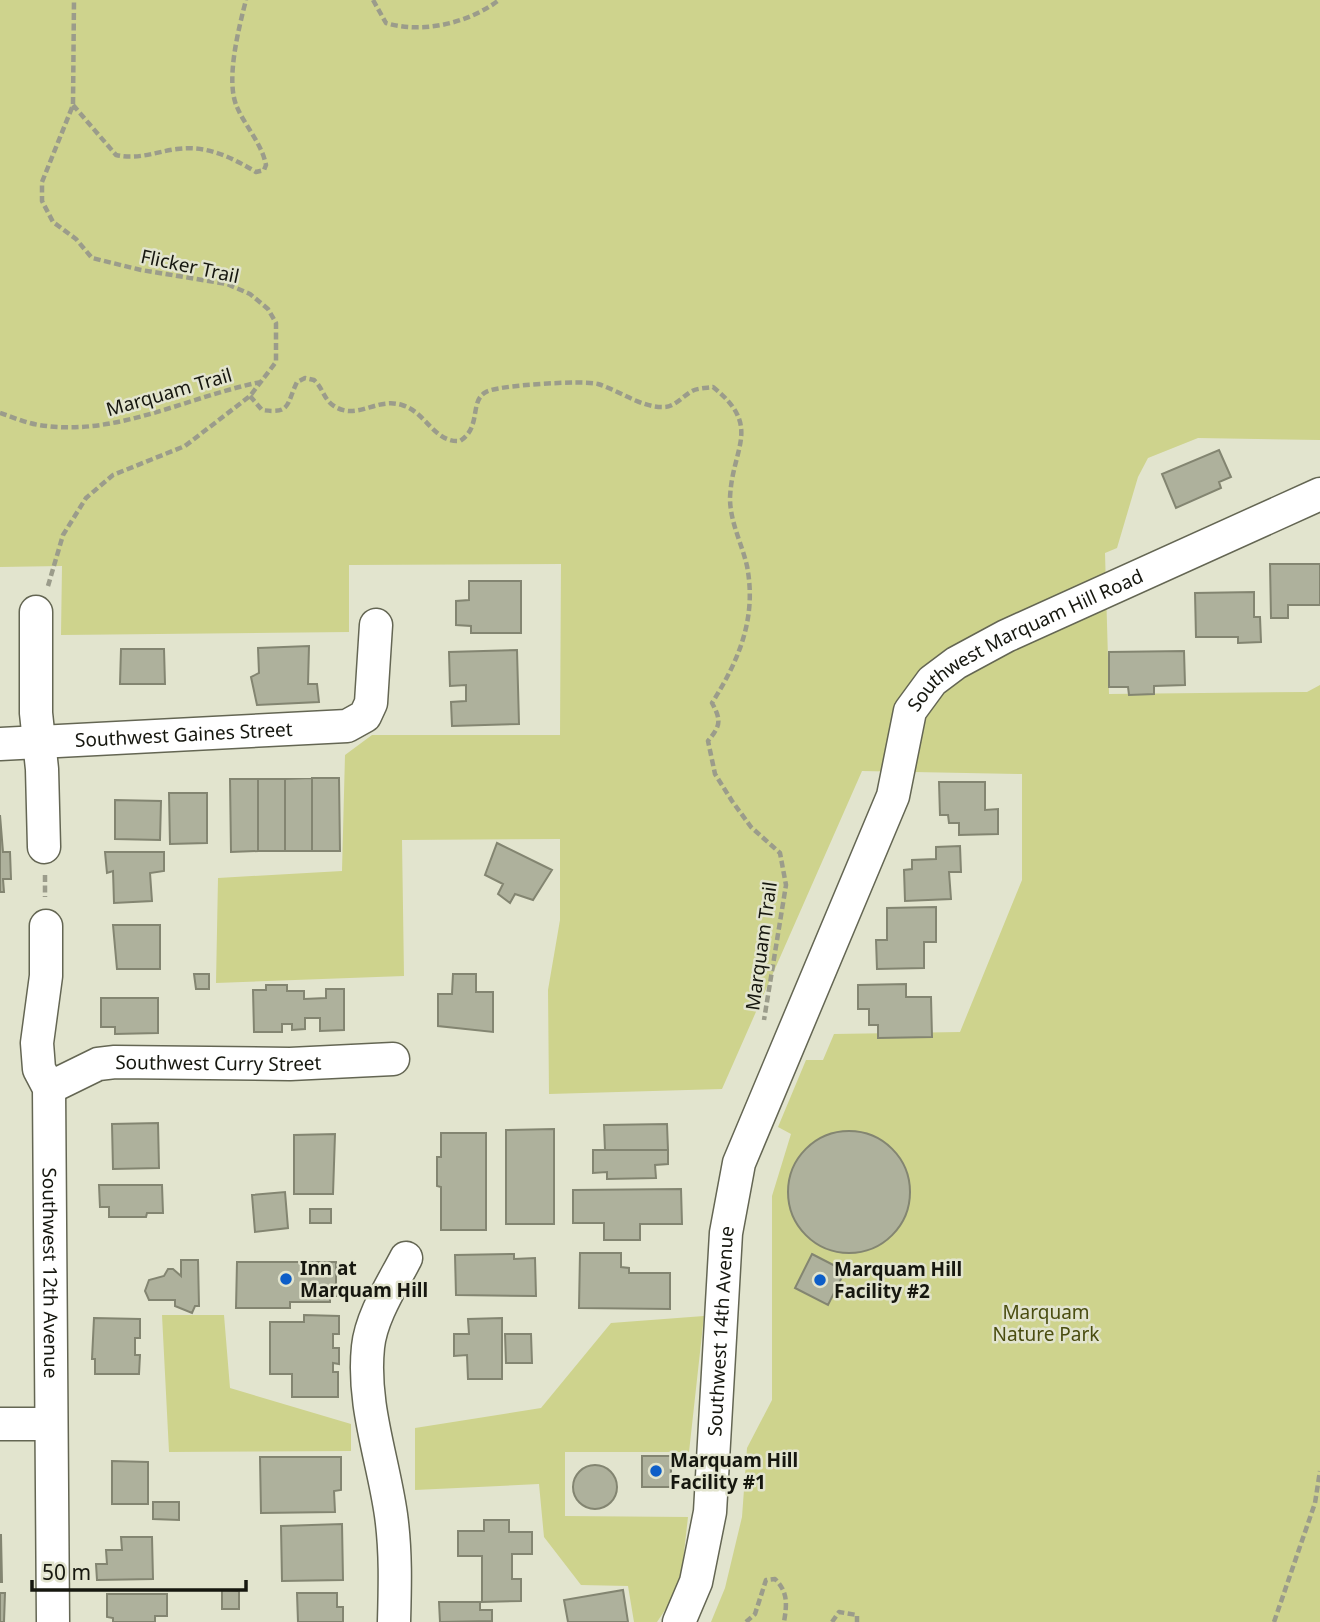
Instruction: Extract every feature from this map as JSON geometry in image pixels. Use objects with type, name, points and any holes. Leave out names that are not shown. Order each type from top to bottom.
[{"type":"street","name":"Southwest Marquam Hill Road","points":[[738,1163],[893,796],[910,711],[919,695],[956,663],[1006,636],[1320,494]]},
{"type":"street","points":[[36,612],[36,713],[44,847]]},
{"type":"street","name":"Southwest Gaines Street","points":[[0,744],[347,726],[365,716],[371,703],[376,625]]},
{"type":"street","name":"Southwest 12th Avenue","points":[[46,926],[46,976],[37,1043],[39,1069],[49,1088],[53,1622]]},
{"type":"street","name":"Southwest Curry Street","points":[[49,1088],[98,1064],[115,1062],[290,1064],[393,1059]]},
{"type":"street","name":"Southwest 14th Avenue","points":[[679,1622],[696,1582],[710,1512],[726,1234],[738,1163]]},
{"type":"street","points":[[394,1622],[391,1514],[367,1397],[368,1344],[382,1305],[405,1258]]},
{"type":"street","points":[[0,1424],[51,1424]]},
{"type":"path","name":"Flicker Trail","points":[[36,612],[44,600],[63,535],[86,498],[113,475],[185,446],[250,396],[276,362],[276,323],[268,309],[250,294],[227,284],[141,271],[92,258],[76,239],[53,222],[42,201],[43,182],[73,105],[74,0]]},
{"type":"path","points":[[73,105],[116,155],[146,157],[200,148],[219,152],[256,172],[264,170],[266,165],[262,153],[235,103],[232,81],[246,0]]},
{"type":"path","points":[[373,0],[386,23],[418,27],[467,19],[499,0]]},
{"type":"path","name":"Marquam Trail","points":[[250,396],[261,410],[279,412],[286,408],[297,382],[305,378],[314,380],[335,407],[348,413],[381,403],[402,405],[429,422],[445,440],[453,442],[460,441],[471,431],[476,419],[476,402],[483,393],[503,386],[594,383],[645,404],[664,407],[673,405],[695,390],[713,387],[733,402],[739,414],[743,435],[730,500],[747,566],[751,604],[746,637],[712,703],[720,718],[720,727],[708,741],[715,774],[720,783],[751,827],[780,853],[784,864],[786,885],[764,1022]]},
{"type":"path","name":"Marquam Trail","points":[[0,413],[46,426],[111,425],[221,390],[262,382]]},
{"type":"path","points":[[44,847],[46,926]]},
{"type":"path","points":[[1274,1622],[1315,1503],[1320,1471]]},
{"type":"path","points":[[746,1622],[754,1614],[766,1580],[775,1579],[784,1588],[787,1605],[784,1622]]},
{"type":"path","points":[[832,1622],[839,1612],[857,1615],[858,1622]]},
{"type":"green space","name":"Marquam Nature Park","points":[[0,0],[1320,0],[1320,440],[1198,438],[1148,458],[1138,477],[1117,548],[1105,553],[1109,694],[1307,692],[1320,685],[1320,1622],[711,1622],[725,1588],[742,1517],[747,1448],[772,1400],[772,1196],[791,1134],[778,1127],[806,1060],[823,1060],[834,1034],[960,1032],[1022,880],[1022,774],[862,771],[722,1089],[549,1094],[548,990],[560,920],[560,839],[402,840],[404,976],[216,983],[218,878],[342,871],[345,755],[372,735],[560,735],[561,564],[349,565],[349,632],[61,635],[62,566],[0,567]]},
{"type":"green space","points":[[162,1315],[224,1315],[230,1388],[351,1424],[351,1451],[169,1452]]},
{"type":"green space","points":[[704,1316],[689,1452],[565,1452],[565,1516],[688,1517],[680,1588],[657,1622],[634,1622],[628,1586],[581,1585],[544,1537],[539,1484],[415,1490],[415,1428],[541,1408],[611,1323]]},
{"type":"building","points":[[1219,450],[1231,477],[1219,482],[1221,488],[1176,508],[1162,474]]},
{"type":"building","points":[[1270,564],[1320,564],[1320,605],[1288,605],[1288,618],[1271,618]]},
{"type":"building","points":[[469,581],[521,581],[521,633],[471,633],[471,626],[456,625],[456,601],[469,600]]},
{"type":"building","points":[[1254,592],[1254,617],[1260,617],[1261,642],[1238,643],[1238,637],[1196,637],[1195,593]]},
{"type":"building","points":[[309,646],[308,684],[317,684],[319,702],[257,705],[251,677],[259,673],[258,648]]},
{"type":"building","points":[[121,649],[164,649],[165,684],[120,684]]},
{"type":"building","points":[[517,650],[519,724],[452,726],[451,702],[466,701],[466,685],[450,686],[449,652]]},
{"type":"building","points":[[1184,651],[1185,685],[1154,686],[1154,694],[1129,695],[1128,687],[1109,687],[1109,652]]},
{"type":"building","points":[[312,778],[312,851],[285,851],[285,779]]},
{"type":"building","points":[[312,778],[339,778],[340,851],[312,851]]},
{"type":"building","points":[[230,779],[258,779],[258,851],[231,852]]},
{"type":"building","points":[[258,779],[285,779],[285,851],[258,851]]},
{"type":"building","points":[[939,782],[985,782],[985,810],[998,809],[998,834],[959,835],[959,823],[949,823],[948,815],[940,815]]},
{"type":"building","points":[[169,793],[207,793],[207,843],[170,844]]},
{"type":"building","points":[[115,800],[161,801],[160,840],[115,839]]},
{"type":"building","points":[[0,815],[3,852],[10,852],[11,879],[3,879],[4,892],[0,892]]},
{"type":"building","points":[[497,843],[552,870],[533,900],[515,894],[510,903],[498,894],[503,884],[485,875]]},
{"type":"building","points":[[960,846],[961,872],[949,872],[951,899],[905,901],[904,870],[912,869],[912,860],[936,859],[936,847]]},
{"type":"building","points":[[105,852],[164,852],[164,871],[150,873],[152,901],[114,903],[113,871],[107,873]]},
{"type":"building","points":[[936,907],[936,942],[924,942],[924,968],[877,969],[876,940],[887,940],[887,908]]},
{"type":"building","points":[[113,925],[160,925],[160,969],[117,969]]},
{"type":"building","points":[[194,974],[209,974],[209,989],[196,989]]},
{"type":"building","points":[[453,974],[476,974],[476,992],[493,992],[493,1032],[438,1026],[438,994],[452,994]]},
{"type":"building","points":[[906,984],[906,997],[931,997],[932,1037],[878,1038],[878,1025],[869,1025],[869,1009],[858,1009],[858,985]]},
{"type":"building","points":[[266,985],[287,985],[287,991],[304,991],[304,999],[326,998],[326,989],[344,989],[344,1030],[320,1031],[320,1018],[305,1018],[305,1029],[292,1030],[292,1024],[282,1024],[282,1032],[254,1032],[253,990],[266,990]]},
{"type":"building","points":[[101,998],[158,998],[158,1033],[115,1034],[115,1027],[101,1027]]},
{"type":"building","points":[[158,1123],[159,1168],[113,1169],[112,1124]]},
{"type":"building","points":[[667,1124],[668,1150],[605,1150],[604,1125]]},
{"type":"building","points":[[554,1129],[554,1224],[506,1224],[506,1130]]},
{"type":"building","points":[[849,1131],[872,1136],[892,1149],[905,1169],[910,1192],[905,1215],[892,1235],[872,1248],[849,1253],[826,1248],[806,1235],[793,1215],[788,1192],[793,1169],[806,1149],[826,1136]]},
{"type":"building","points":[[441,1133],[486,1133],[486,1230],[441,1230],[441,1187],[437,1186],[437,1157],[441,1157]]},
{"type":"building","points":[[335,1134],[333,1194],[294,1194],[294,1135]]},
{"type":"building","points":[[593,1150],[668,1150],[668,1164],[655,1165],[656,1178],[607,1179],[607,1172],[593,1173]]},
{"type":"building","points":[[99,1185],[162,1185],[163,1213],[147,1213],[146,1217],[109,1217],[109,1207],[100,1207]]},
{"type":"building","points":[[681,1189],[682,1224],[640,1224],[640,1240],[604,1240],[604,1223],[573,1223],[573,1190]]},
{"type":"building","points":[[285,1192],[288,1228],[255,1232],[252,1195]]},
{"type":"building","points":[[310,1209],[331,1209],[331,1223],[310,1223]]},
{"type":"building","points":[[580,1253],[621,1253],[621,1267],[629,1268],[629,1273],[670,1273],[670,1309],[579,1308]]},
{"type":"building","points":[[514,1254],[514,1259],[535,1258],[536,1296],[456,1295],[455,1255]]},
{"type":"building","name":"Marquam Hill Facility #2","points":[[812,1254],[845,1271],[828,1305],[795,1288]]},
{"type":"building","points":[[181,1260],[198,1260],[199,1306],[195,1306],[192,1313],[175,1306],[175,1300],[149,1300],[145,1291],[149,1280],[164,1276],[168,1269],[173,1269],[181,1276]]},
{"type":"building","name":"Inn at Marquam Hill","points":[[237,1262],[336,1262],[336,1296],[330,1296],[330,1302],[290,1302],[290,1308],[236,1308]]},
{"type":"building","points":[[304,1315],[339,1316],[339,1334],[333,1334],[333,1348],[339,1348],[339,1364],[333,1363],[333,1372],[338,1372],[338,1397],[292,1397],[292,1374],[270,1374],[270,1322],[304,1322]]},
{"type":"building","points":[[94,1318],[140,1319],[140,1338],[135,1338],[135,1355],[140,1355],[139,1374],[95,1374],[95,1359],[92,1359]]},
{"type":"building","points":[[502,1318],[502,1379],[468,1379],[467,1355],[454,1356],[454,1334],[469,1334],[468,1319]]},
{"type":"building","points":[[505,1334],[531,1334],[532,1363],[506,1363]]},
{"type":"building","name":"Marquam Hill Facility #1","points":[[642,1456],[671,1456],[671,1487],[642,1487]]},
{"type":"building","points":[[260,1457],[341,1457],[341,1490],[334,1491],[335,1512],[261,1513]]},
{"type":"building","points":[[112,1461],[148,1462],[148,1504],[112,1504]]},
{"type":"building","points":[[595,1465],[604,1466],[611,1471],[616,1478],[616,1496],[611,1503],[604,1508],[595,1509],[586,1508],[579,1503],[574,1496],[573,1487],[574,1478],[579,1471],[586,1466]]},
{"type":"building","points":[[153,1502],[179,1502],[179,1520],[153,1519]]},
{"type":"building","points":[[484,1520],[509,1520],[509,1532],[532,1532],[532,1554],[512,1554],[512,1579],[521,1579],[521,1601],[482,1602],[482,1556],[458,1556],[458,1531],[484,1531]]},
{"type":"building","points":[[342,1524],[343,1580],[282,1581],[281,1526]]},
{"type":"building","points":[[1,1535],[2,1582],[0,1582]]},
{"type":"building","points":[[121,1537],[152,1537],[153,1579],[97,1580],[96,1564],[107,1564],[106,1550],[122,1550]]},
{"type":"building","points":[[222,1590],[239,1591],[239,1609],[222,1609]]},
{"type":"building","points":[[623,1590],[628,1622],[568,1622],[564,1600]]},
{"type":"building","points":[[0,1593],[5,1593],[4,1622],[0,1622]]},
{"type":"building","points":[[297,1593],[337,1593],[337,1607],[343,1607],[343,1622],[298,1622]]},
{"type":"building","points":[[107,1594],[167,1594],[167,1616],[155,1616],[155,1622],[113,1622],[113,1618],[107,1617]]},
{"type":"building","points":[[439,1602],[480,1602],[480,1610],[492,1610],[492,1621],[440,1622]]},
{"type":"place","name":"Inn at Marquam Hill","points":[[286,1279]]},
{"type":"place","name":"Marquam Hill Facility #2","points":[[820,1280]]},
{"type":"place","name":"Marquam Hill Facility #1","points":[[656,1471]]}]
